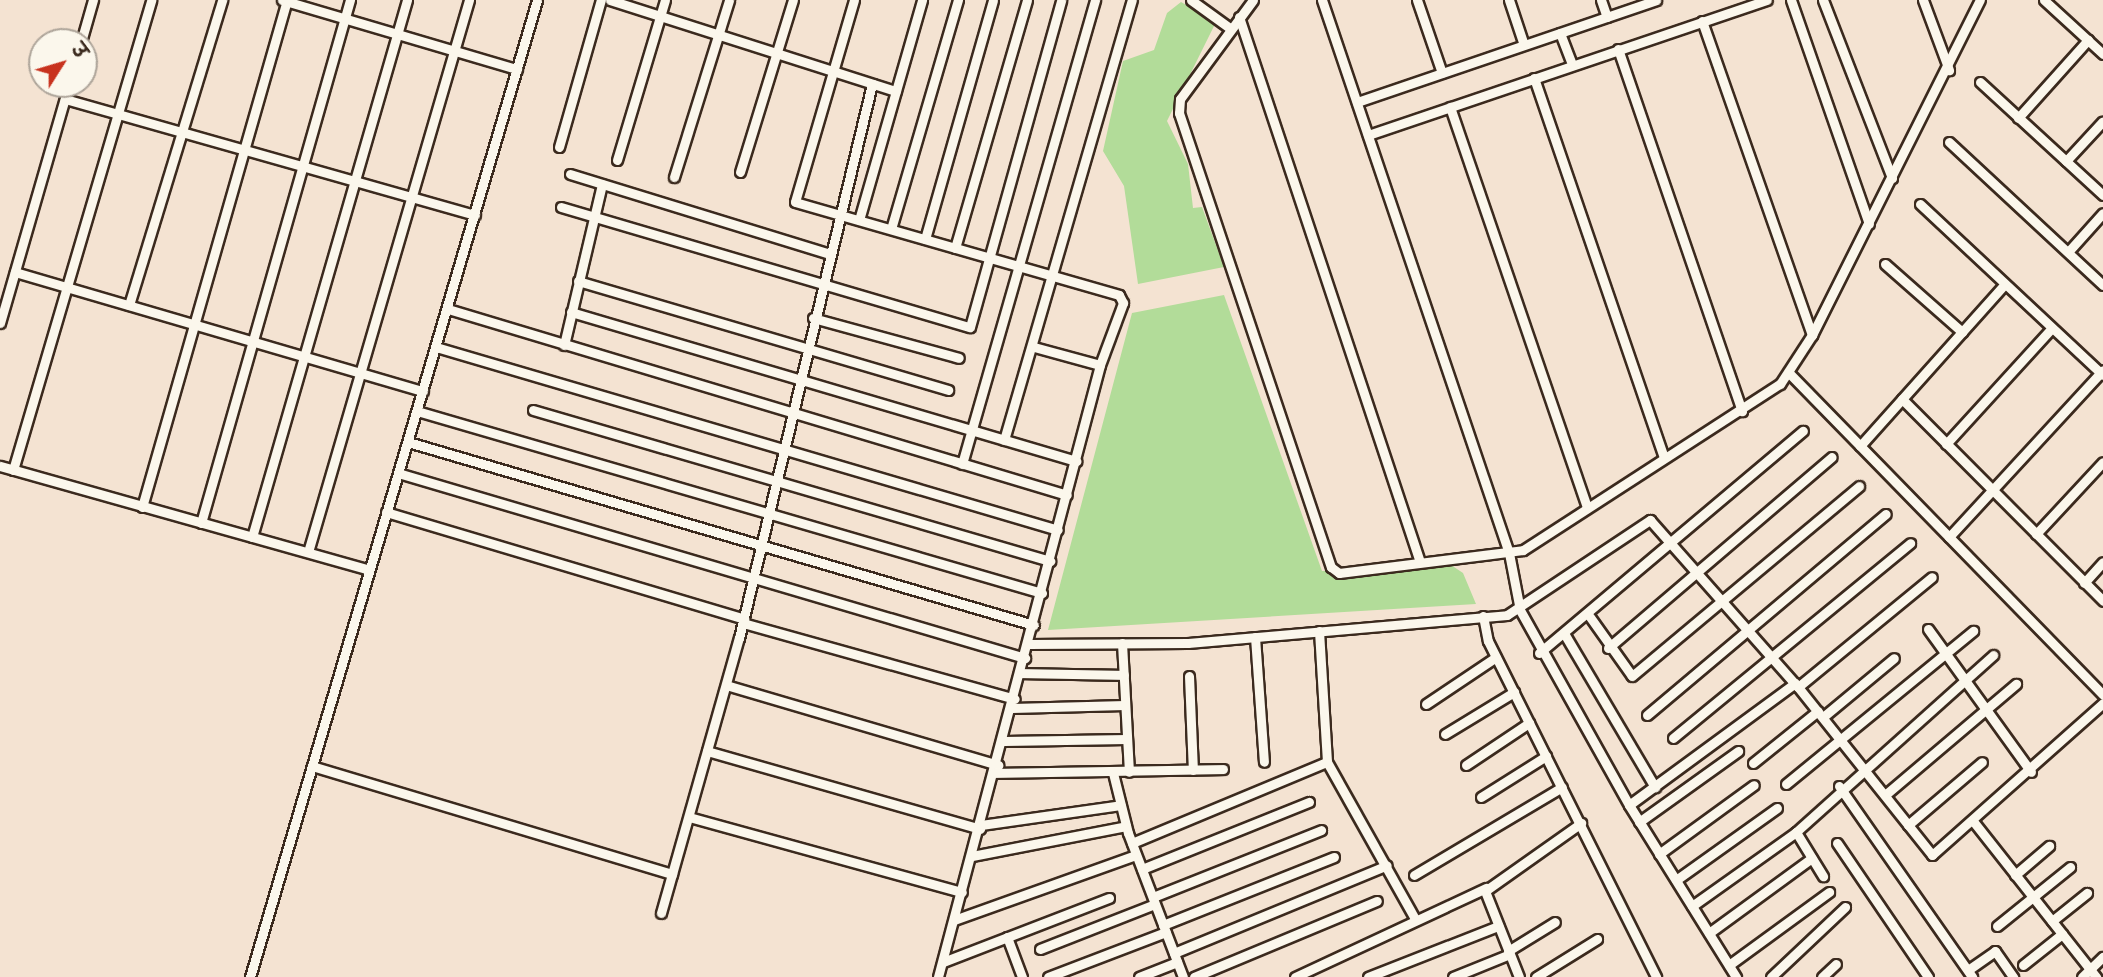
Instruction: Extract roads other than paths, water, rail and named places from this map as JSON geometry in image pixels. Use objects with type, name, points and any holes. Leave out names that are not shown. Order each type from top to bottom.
[{"type":"street","points":[[85,28],[93,0]]},
{"type":"street","points":[[13,470],[151,0]]},
{"type":"street","points":[[129,305],[222,0]]},
{"type":"street","points":[[201,523],[350,0]]},
{"type":"street","points":[[252,537],[407,0]]},
{"type":"street","points":[[308,552],[469,0]]},
{"type":"street","points":[[250,977],[537,0]]},
{"type":"street","points":[[558,147],[601,0]]},
{"type":"street","points":[[610,0],[896,91]]},
{"type":"street","points":[[617,160],[665,0]]},
{"type":"street","points":[[674,177],[729,0]]},
{"type":"street","points":[[740,172],[793,0]]},
{"type":"street","points":[[854,0],[795,202],[1122,298],[1100,365],[997,769],[938,977]]},
{"type":"street","points":[[859,220],[922,0]]},
{"type":"street","points":[[891,229],[958,0]]},
{"type":"street","points":[[925,239],[993,0]]},
{"type":"street","points":[[955,248],[1027,0]]},
{"type":"street","points":[[561,207],[970,327],[986,257],[1061,0]]},
{"type":"street","points":[[962,464],[1095,0]]},
{"type":"street","points":[[1004,440],[1034,347],[1132,0]]},
{"type":"street","points":[[1191,0],[1231,29]]},
{"type":"street","points":[[1253,0],[1180,99],[1179,113],[1331,567],[1339,573],[1508,553],[1742,411],[1790,374],[1948,70],[1980,0]]},
{"type":"street","points":[[1322,0],[1508,553],[1520,610],[1539,653],[1639,822],[1736,977]]},
{"type":"street","points":[[1417,0],[1441,73]]},
{"type":"street","points":[[1509,0],[1524,45]]},
{"type":"street","points":[[1601,0],[1607,17]]},
{"type":"street","points":[[1357,102],[1656,0]]},
{"type":"street","points":[[1368,135],[1767,0]]},
{"type":"street","points":[[1791,0],[1869,224]]},
{"type":"street","points":[[1823,0],[1892,178]]},
{"type":"street","points":[[1923,0],[1948,70]]},
{"type":"street","points":[[2044,0],[2103,54]]},
{"type":"street","points":[[142,507],[285,1],[517,69]]},
{"type":"street","points":[[1240,18],[1420,562]]},
{"type":"street","points":[[1702,21],[1812,335]]},
{"type":"street","points":[[1560,33],[1572,65]]},
{"type":"street","points":[[2018,118],[2088,40]]},
{"type":"street","points":[[1618,49],[1742,411]]},
{"type":"street","points":[[1534,78],[1664,457]]},
{"type":"street","points":[[1980,82],[2103,195]]},
{"type":"street","points":[[661,913],[743,621],[836,214],[872,84]]},
{"type":"street","points":[[0,323],[65,99],[475,215]]},
{"type":"street","points":[[1450,107],[1587,507]]},
{"type":"street","points":[[2066,161],[2103,121]]},
{"type":"street","points":[[1949,142],[2103,285]]},
{"type":"street","points":[[570,174],[827,253]]},
{"type":"street","points":[[564,345],[602,184]]},
{"type":"street","points":[[1920,204],[2102,372],[1949,537]]},
{"type":"street","points":[[2068,252],[2103,213]]},
{"type":"street","points":[[1885,264],[1962,332]]},
{"type":"street","points":[[15,272],[423,391]]},
{"type":"street","points":[[578,281],[948,390]]},
{"type":"street","points":[[1860,446],[2005,284]]},
{"type":"street","points":[[448,309],[1067,495]]},
{"type":"street","points":[[571,312],[1076,461]]},
{"type":"street","points":[[813,318],[959,358]]},
{"type":"street","points":[[1946,444],[2052,328]]},
{"type":"street","points":[[436,347],[1058,530]]},
{"type":"street","points":[[1034,347],[1100,365]]},
{"type":"street","points":[[1790,374],[2103,695]]},
{"type":"street","points":[[1902,399],[2103,601]]},
{"type":"street","points":[[533,410],[1050,561]]},
{"type":"street","points":[[417,411],[1042,593]]},
{"type":"street","points":[[1539,653],[1590,617],[1803,430]]},
{"type":"street","points":[[408,442],[1034,625]]},
{"type":"street","points":[[1608,648],[1832,457]]},
{"type":"street","points":[[2036,534],[2103,462]]},
{"type":"street","points":[[0,466],[369,570]]},
{"type":"street","points":[[398,473],[1025,657]]},
{"type":"street","points":[[1590,617],[1608,648],[1632,676],[1859,486]]},
{"type":"street","points":[[386,512],[1013,704],[1125,705]]},
{"type":"street","points":[[1647,715],[1746,626],[1886,514]]},
{"type":"street","points":[[1029,644],[1255,637],[1483,616],[1520,610],[1648,520],[1746,626],[1864,766],[1932,855],[2031,772],[2103,703]]},
{"type":"street","points":[[1673,738],[1910,543]]},
{"type":"street","points":[[2084,583],[2103,562]]},
{"type":"street","points":[[1629,805],[1796,685],[1932,577]]},
{"type":"street","points":[[1483,616],[1496,657],[1656,977]]},
{"type":"street","points":[[1928,629],[2031,772]]},
{"type":"street","points":[[1319,631],[1327,762],[1387,864],[1414,917]]},
{"type":"street","points":[[1786,784],[1973,631]]},
{"type":"street","points":[[1565,635],[1655,787]]},
{"type":"street","points":[[1255,637],[1264,762]]},
{"type":"street","points":[[1122,643],[1129,772]]},
{"type":"street","points":[[1692,906],[1796,832],[1839,786],[1993,655]]},
{"type":"street","points":[[1426,704],[1496,657]]},
{"type":"street","points":[[1753,763],[1894,658]]},
{"type":"street","points":[[1021,673],[1124,675]]},
{"type":"street","points":[[1189,676],[1193,770]]},
{"type":"street","points":[[1885,795],[2016,684]]},
{"type":"street","points":[[726,685],[997,769],[1113,773],[1223,769]]},
{"type":"street","points":[[1445,734],[1514,692]]},
{"type":"street","points":[[1466,765],[1529,723]]},
{"type":"street","points":[[1004,741],[1127,739]]},
{"type":"street","points":[[707,751],[981,827],[1121,805]]},
{"type":"street","points":[[1639,822],[1738,751]]},
{"type":"street","points":[[1481,797],[1546,756]]},
{"type":"street","points":[[1132,843],[1327,762]]},
{"type":"street","points":[[1908,825],[1982,762]]},
{"type":"street","points":[[312,766],[672,874]]},
{"type":"street","points":[[1113,773],[1136,855],[1184,977]]},
{"type":"street","points":[[1659,854],[1754,785]]},
{"type":"street","points":[[1839,786],[1970,974],[1995,951],[2013,977]]},
{"type":"street","points":[[1414,875],[1562,787]]},
{"type":"street","points":[[1142,869],[1309,802]]},
{"type":"street","points":[[1676,880],[1777,808]]},
{"type":"street","points":[[689,817],[962,892]]},
{"type":"street","points":[[1973,821],[2093,973]]},
{"type":"street","points":[[1295,977],[1414,917],[1486,888],[1581,823]]},
{"type":"street","points":[[972,856],[1126,826]]},
{"type":"street","points":[[1040,949],[1321,831]]},
{"type":"street","points":[[1796,832],[1823,876]]},
{"type":"street","points":[[1837,843],[1928,977]]},
{"type":"street","points":[[2015,875],[2049,846]]},
{"type":"street","points":[[954,920],[1136,855]]},
{"type":"street","points":[[1048,977],[1334,857]]},
{"type":"street","points":[[1709,933],[1812,858]]},
{"type":"street","points":[[1139,977],[1176,957],[1387,864]]},
{"type":"street","points":[[1997,926],[2070,867]]},
{"type":"street","points":[[1486,888],[1498,926],[1520,977]]},
{"type":"street","points":[[1729,965],[1829,892]]},
{"type":"street","points":[[2052,921],[2087,893]]},
{"type":"street","points":[[943,962],[1109,898]]},
{"type":"street","points":[[1194,977],[1377,901]]},
{"type":"street","points":[[1771,977],[1844,907]]},
{"type":"street","points":[[1453,977],[1509,952],[1555,922]]},
{"type":"street","points":[[1368,977],[1498,926]]},
{"type":"street","points":[[2023,965],[2062,934]]},
{"type":"street","points":[[1007,937],[1022,977]]},
{"type":"street","points":[[1536,977],[1597,939]]},
{"type":"street","points":[[2082,977],[2093,973],[2103,957]]},
{"type":"street","points":[[1822,977],[1836,964]]}]
